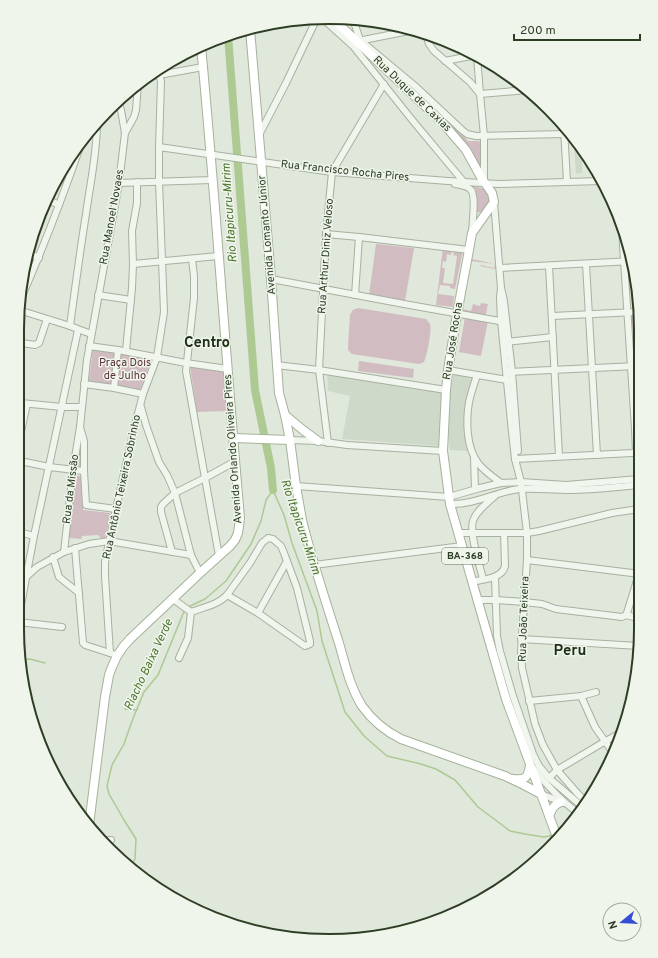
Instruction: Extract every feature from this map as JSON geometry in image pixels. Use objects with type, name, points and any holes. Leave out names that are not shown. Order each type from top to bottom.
[{"type":"main road","name":"Rua Duque de Caxias","points":[[339,24],[442,122],[466,150],[494,199]]},
{"type":"main road","name":"Avenida Lomanto Júnior","points":[[250,34],[259,136],[258,162],[271,279],[279,392],[285,415],[287,440],[302,520],[314,565],[355,694],[362,706],[375,721],[390,733],[401,739],[512,779],[541,794]]},
{"type":"main road","name":"Avenida Orlando Oliveira Pires","points":[[90,818],[113,654],[230,546],[235,540],[240,526],[234,462],[237,438],[228,369],[212,180],[213,155],[202,52]]},
{"type":"main road","points":[[472,232],[486,214],[494,199]]},
{"type":"main road","name":"Rua José Rocha","points":[[443,451],[448,370],[472,232]]},
{"type":"main road","points":[[285,415],[318,441]]},
{"type":"main road","points":[[237,438],[287,440]]},
{"type":"main road","name":"BA-368","points":[[443,451],[450,500],[477,600],[495,647],[495,659],[499,672],[510,698],[530,759]]},
{"type":"main road","points":[[512,779],[525,778],[529,773],[530,759]]},
{"type":"main road","points":[[530,759],[556,833]]},
{"type":"main road","points":[[551,820],[552,808],[556,804],[564,803]]},
{"type":"street","name":"Rua Duque de Caxias","points":[[331,24],[415,86],[462,130],[471,135],[484,136],[561,131]]},
{"type":"street","points":[[259,136],[314,25]]},
{"type":"street","points":[[354,26],[357,42],[402,33]]},
{"type":"street","points":[[428,40],[431,47],[470,82],[480,94]]},
{"type":"street","name":"Rua Duque de Caxias","points":[[357,42],[384,84],[463,181]]},
{"type":"street","points":[[445,61],[468,57]]},
{"type":"street","points":[[477,62],[484,136],[483,181]]},
{"type":"street","points":[[167,71],[203,67]]},
{"type":"street","points":[[25,312],[91,334],[84,384],[144,394],[156,357],[164,312],[159,182],[161,82],[159,76]]},
{"type":"street","name":"Rua Arthur Diniz Veloso","points":[[328,443],[319,370],[326,234],[332,172],[384,84]]},
{"type":"street","points":[[480,94],[519,91]]},
{"type":"street","points":[[125,133],[134,117],[137,92]]},
{"type":"street","name":"Rua Manoel Novaes","points":[[91,334],[118,183],[125,133],[123,116],[120,107]]},
{"type":"street","points":[[70,326],[97,132]]},
{"type":"street","points":[[565,136],[567,181]]},
{"type":"street","name":"Rua Francisco Rocha Pires","points":[[159,147],[332,172],[448,181],[483,181],[498,184],[595,181]]},
{"type":"street","points":[[28,283],[39,258],[75,159]]},
{"type":"street","points":[[118,183],[212,180]]},
{"type":"street","points":[[448,181],[466,187],[473,192],[474,214],[472,232]]},
{"type":"street","points":[[126,351],[133,264],[132,231],[137,202],[137,182]]},
{"type":"street","points":[[498,184],[494,199],[504,296],[504,322],[514,432]]},
{"type":"street","points":[[52,201],[59,205]]},
{"type":"street","points":[[486,214],[490,216],[497,224]]},
{"type":"street","points":[[326,234],[469,250]]},
{"type":"street","points":[[355,295],[359,237]]},
{"type":"street","points":[[509,372],[634,366],[627,313],[623,247]]},
{"type":"street","points":[[33,255],[39,258]]},
{"type":"street","points":[[133,264],[218,256]]},
{"type":"street","points":[[192,259],[194,298],[186,371],[220,556]]},
{"type":"street","points":[[500,268],[624,262]]},
{"type":"street","points":[[586,264],[598,454]]},
{"type":"street","points":[[549,266],[559,456]]},
{"type":"street","points":[[271,279],[504,322]]},
{"type":"street","points":[[98,296],[131,300]]},
{"type":"street","points":[[552,316],[633,312]]},
{"type":"street","points":[[24,343],[32,345],[40,342],[48,319]]},
{"type":"street","points":[[24,587],[78,330]]},
{"type":"street","points":[[506,342],[553,337]]},
{"type":"street","points":[[89,346],[228,369]]},
{"type":"street","points":[[114,388],[118,350]]},
{"type":"street","points":[[276,365],[319,370],[446,390]]},
{"type":"street","points":[[448,370],[507,380]]},
{"type":"street","points":[[509,372],[507,380],[514,432]]},
{"type":"street","points":[[477,375],[469,402],[468,421],[470,448],[481,468],[501,484]]},
{"type":"street","name":"Rua da Missão","points":[[64,552],[84,384]]},
{"type":"street","name":"Rua Antônio Teixeira Sobrinho","points":[[113,654],[105,569],[116,509],[135,425],[144,394]]},
{"type":"street","points":[[24,403],[62,407],[81,407]]},
{"type":"street","points":[[140,406],[159,462],[175,493],[191,555],[200,573]]},
{"type":"street","points":[[135,425],[146,425]]},
{"type":"street","name":"Rua da Missão","points":[[80,426],[84,440],[86,505],[116,509]]},
{"type":"street","name":"Rua João Teixeira","points":[[514,432],[516,459],[527,533],[527,560],[521,639],[521,659],[529,701],[538,734],[557,770],[575,791],[583,798]]},
{"type":"street","points":[[287,440],[443,451]]},
{"type":"street","points":[[516,459],[634,452]]},
{"type":"street","points":[[474,456],[475,489]]},
{"type":"street","points":[[24,462],[49,467],[84,471]]},
{"type":"street","points":[[172,552],[163,522],[161,509],[163,504],[175,493],[234,462]]},
{"type":"street","points":[[296,486],[450,500],[457,504],[469,502],[521,486],[634,479]]},
{"type":"street","points":[[450,500],[475,489],[501,484],[578,490],[634,485]]},
{"type":"street","points":[[483,579],[472,534],[473,522],[475,517],[487,503],[498,493]]},
{"type":"street","points":[[459,533],[527,533],[612,513],[634,510]]},
{"type":"street","points":[[24,533],[34,536]]},
{"type":"street","points":[[472,582],[495,577],[503,571],[505,566],[504,533]]},
{"type":"street","points":[[188,610],[220,601],[250,563],[262,543],[266,539],[270,538],[281,546],[297,588],[310,644],[305,646],[258,613],[227,594]]},
{"type":"street","points":[[26,577],[53,557],[64,552],[89,544],[109,541],[191,555]]},
{"type":"street","points":[[314,565],[462,546]]},
{"type":"street","points":[[75,548],[83,644],[113,654]]},
{"type":"street","points":[[53,557],[58,578],[79,593]]},
{"type":"street","points":[[527,560],[634,573]]},
{"type":"street","points":[[258,613],[286,561]]},
{"type":"street","points":[[495,577],[497,636],[495,647],[510,698]]},
{"type":"street","points":[[624,616],[634,588]]},
{"type":"street","points":[[173,599],[188,610]]},
{"type":"street","points":[[477,600],[542,604],[556,609],[634,618]]},
{"type":"street","points":[[179,658],[188,638],[188,610]]},
{"type":"street","points":[[24,624],[62,627]]},
{"type":"street","points":[[521,639],[633,646]]},
{"type":"street","points":[[529,701],[581,696],[596,692]]},
{"type":"street","points":[[581,696],[595,727],[610,749]]},
{"type":"street","points":[[549,778],[557,770],[615,736]]},
{"type":"street","points":[[530,759],[539,766],[549,778],[579,804]]},
{"type":"street","points":[[530,759],[546,784],[564,803],[574,810]]},
{"type":"street","points":[[541,794],[564,803]]},
{"type":"shaded area","points":[[574,148],[582,159],[582,173],[576,174]]},
{"type":"shaded area","points":[[327,374],[443,392],[439,446],[342,439],[350,396],[328,391]]},
{"type":"shaded area","points":[[452,374],[473,377],[466,406],[465,438],[468,451],[450,450],[448,434],[449,396]]},
{"type":"green space","points":[[367,45],[458,128],[468,141],[481,141],[483,169],[480,173],[465,147]]},
{"type":"green space","points":[[473,186],[485,189],[491,197],[490,202],[483,213],[476,212],[476,190]]},
{"type":"green space","points":[[376,244],[414,248],[405,301],[369,295]]},
{"type":"green space","points":[[443,247],[452,248],[451,255],[447,254],[446,262],[443,261],[442,268],[445,268],[443,283],[453,284],[457,256],[453,255],[455,249],[463,250],[455,289],[450,288],[450,286],[440,285],[438,294],[454,296],[453,307],[436,305]]},
{"type":"green space","points":[[472,259],[495,264],[471,261],[462,309],[471,311],[473,304],[480,306],[481,303],[488,304],[485,319],[459,314],[469,260]]},
{"type":"green space","points":[[495,264],[495,269],[480,266],[494,268]]},
{"type":"green space","points":[[358,308],[426,319],[430,324],[430,332],[428,349],[424,362],[419,364],[352,354],[348,350],[350,315],[353,310]]},
{"type":"green space","points":[[631,316],[633,316],[634,363]]},
{"type":"green space","points":[[465,317],[488,321],[481,356],[459,352]]},
{"type":"green space","name":"Praça Dois de Julho","points":[[93,348],[152,357],[140,390],[89,381]]},
{"type":"green space","points":[[359,361],[414,369],[413,378],[358,371]]},
{"type":"green space","points":[[190,366],[223,370],[226,411],[197,412]]},
{"type":"green space","points":[[80,436],[82,436],[83,469],[76,468]]},
{"type":"green space","points":[[75,475],[83,477],[83,510],[110,513],[107,532],[105,533],[106,540],[103,540],[98,535],[82,536],[81,539],[68,538]]},
{"type":"waterway","name":"Rio Itapicuru-Mirim","points":[[228,41],[255,390],[271,468],[273,490]]},
{"type":"waterway","name":"Rio Itapicuru-Mirim","points":[[273,490],[284,515],[292,543],[317,611],[322,641],[345,712],[364,736],[387,756],[436,769],[455,780],[478,807],[510,831],[544,837],[554,835]]},
{"type":"waterway","name":"Riacho Baixa Verde","points":[[188,607],[205,599],[226,581],[251,544],[261,521],[266,500],[273,490]]},
{"type":"waterway","name":"Riacho Baixa Verde","points":[[133,862],[135,859],[136,839],[109,794],[107,786],[112,765],[124,744],[144,692],[158,675],[185,609]]},
{"type":"waterway","points":[[26,659],[45,663]]},
{"type":"waterway","points":[[125,709],[137,710]]},
{"type":"district","name":"Centro","points":[[207,343]]},
{"type":"district","name":"Peru","points":[[570,651]]}]
